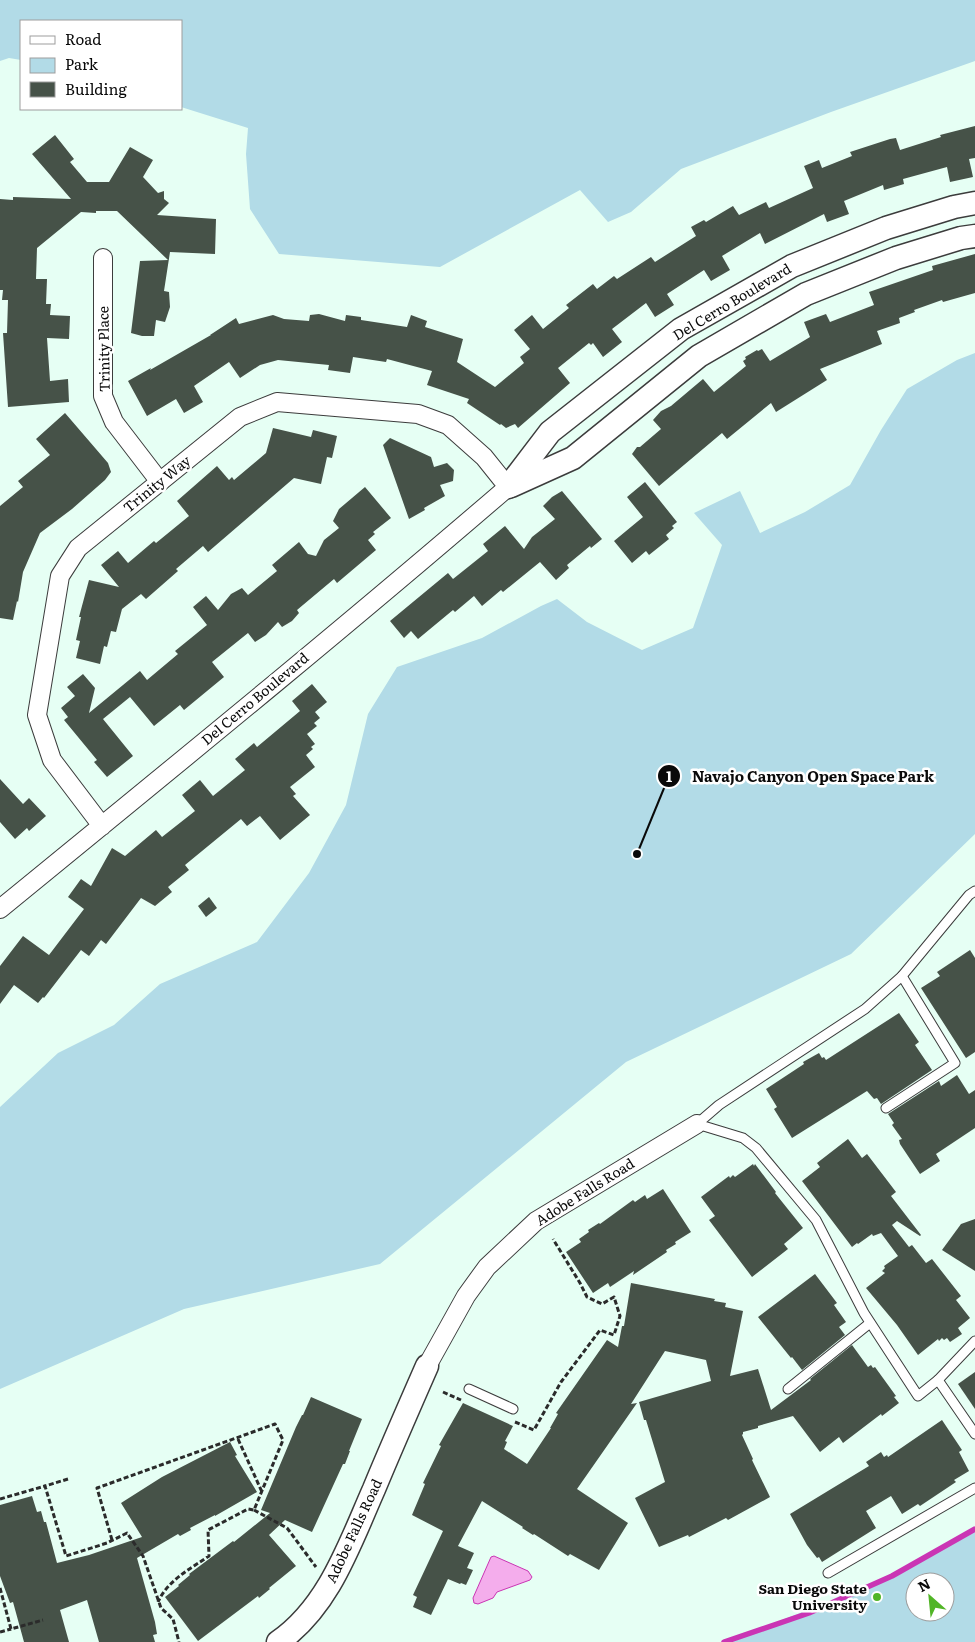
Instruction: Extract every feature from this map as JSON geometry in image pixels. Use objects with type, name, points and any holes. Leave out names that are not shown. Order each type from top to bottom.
[{"type":"street","name":"Del Cerro Boulevard","points":[[0,909],[416,567],[508,487],[550,432],[681,329],[792,266],[886,228],[954,207],[975,203]]},
{"type":"street","name":"Del Cerro Boulevard","points":[[508,487],[573,458],[699,356],[806,294],[896,258],[961,238],[975,236]]},
{"type":"street","name":"Trinity Place","points":[[104,258],[103,396],[114,422],[160,482]]},
{"type":"street","name":"Trinity Way","points":[[102,826],[52,760],[37,715],[60,576],[78,548],[240,417],[277,402],[418,414],[448,425],[484,457],[508,487]]},
{"type":"street","name":"Adobe Falls Road","points":[[278,1642],[291,1633],[323,1595],[343,1560],[427,1366],[466,1296],[487,1267],[536,1221],[697,1124]]},
{"type":"lane","name":"Adobe Falls Road","points":[[697,1124],[718,1104],[865,1009],[902,976],[969,895],[975,891]]},
{"type":"lane","points":[[886,1108],[955,1063],[902,976]]},
{"type":"lane","points":[[697,1124],[742,1138],[756,1148],[816,1220],[870,1324],[918,1396],[938,1380],[975,1341]]},
{"type":"lane","points":[[788,1389],[870,1324]]},
{"type":"lane","points":[[938,1380],[975,1434]]},
{"type":"lane","points":[[469,1389],[513,1409]]},
{"type":"lane","points":[[828,1573],[975,1488]]},
{"type":"path","points":[[507,1419],[534,1430],[561,1382],[600,1330],[614,1336],[620,1316],[614,1297],[602,1304],[587,1297],[553,1239]]},
{"type":"path","points":[[443,1392],[461,1400]]},
{"type":"path","points":[[112,1540],[97,1488],[275,1424],[282,1440],[254,1510]]},
{"type":"path","points":[[238,1438],[262,1492]]},
{"type":"path","points":[[0,1500],[68,1479]]},
{"type":"path","points":[[45,1486],[66,1556],[127,1533],[143,1556],[158,1602],[161,1608],[173,1619],[179,1642]]},
{"type":"path","points":[[158,1602],[163,1592],[176,1578],[209,1556],[208,1530],[248,1509],[254,1510],[287,1528],[316,1567]]},
{"type":"path","points":[[0,1588],[11,1629]]},
{"type":"path","points":[[0,1632],[43,1620]]},
{"type":"green space","points":[[0,0],[975,0],[975,61],[831,112],[681,169],[631,212],[608,222],[580,190],[440,267],[279,254],[250,209],[246,154],[248,128],[182,107],[182,20],[20,20],[20,60],[9,58],[0,61]]},
{"type":"green space","points":[[975,353],[975,834],[851,954],[626,1062],[380,1264],[184,1309],[0,1389],[0,1107],[58,1053],[114,1025],[160,984],[257,942],[309,873],[346,805],[368,714],[397,667],[482,638],[557,599],[587,622],[642,650],[693,628],[722,545],[694,513],[740,491],[760,533],[805,512],[850,485],[907,389],[957,360]]},
{"type":"green space","name":"San Diego State University","points":[[975,1530],[975,1642],[725,1642],[862,1589]]},
{"type":"shaded area","points":[[494,1556],[528,1571],[532,1577],[530,1580],[497,1592],[493,1598],[478,1604],[474,1603],[473,1598],[491,1557]]},
{"type":"building","points":[[975,126],[975,158],[969,159],[973,177],[950,182],[947,167],[903,179],[904,184],[884,190],[883,185],[844,201],[849,214],[827,222],[824,214],[765,244],[760,233],[722,256],[730,270],[711,281],[704,270],[667,294],[674,305],[655,317],[646,303],[612,329],[622,342],[603,357],[593,343],[591,345],[589,343],[558,368],[570,383],[518,428],[515,424],[506,428],[500,425],[467,403],[469,399],[427,385],[432,371],[387,359],[386,362],[353,357],[350,373],[328,370],[329,365],[278,360],[260,365],[240,378],[229,362],[194,386],[203,402],[184,413],[176,399],[147,416],[128,381],[211,335],[236,318],[239,324],[273,315],[284,319],[309,321],[310,315],[319,314],[345,321],[346,315],[361,317],[361,320],[407,327],[411,315],[427,321],[425,327],[463,339],[457,362],[495,387],[524,363],[520,357],[530,349],[514,330],[532,315],[543,329],[569,308],[566,305],[593,284],[597,289],[614,276],[617,279],[651,257],[655,262],[696,236],[691,227],[704,220],[706,222],[733,206],[739,215],[766,202],[769,208],[813,188],[804,166],[819,160],[822,168],[852,156],[850,152],[890,139],[896,138],[900,150],[941,137],[940,135]]},
{"type":"building","points":[[55,135],[74,159],[70,162],[87,182],[109,182],[130,147],[153,160],[143,177],[158,193],[164,191],[164,199],[169,203],[157,215],[216,219],[215,254],[170,252],[164,291],[169,292],[170,307],[165,322],[156,320],[154,336],[142,336],[131,333],[140,261],[168,260],[117,211],[81,212],[37,248],[36,279],[47,279],[46,304],[51,304],[50,315],[70,316],[69,339],[47,338],[50,381],[68,379],[69,402],[8,407],[3,333],[7,333],[8,300],[2,300],[3,290],[0,290],[0,199],[13,200],[13,197],[71,199],[32,154]]},
{"type":"building","points":[[975,254],[975,293],[943,302],[942,300],[914,310],[915,312],[899,318],[900,323],[877,331],[882,344],[820,369],[827,380],[776,412],[771,403],[727,439],[722,433],[659,486],[632,454],[637,447],[640,447],[661,429],[653,420],[661,411],[671,406],[703,379],[714,392],[746,366],[743,361],[746,359],[745,357],[757,350],[762,349],[770,361],[810,337],[804,322],[826,314],[830,322],[874,305],[869,292],[933,270],[932,266]]},
{"type":"building","points":[[65,413],[108,463],[111,472],[105,480],[72,509],[40,533],[23,572],[13,620],[0,618],[0,506],[23,487],[18,481],[50,455],[36,439]]},
{"type":"building","points":[[273,428],[311,437],[313,430],[337,436],[332,458],[327,457],[321,484],[294,478],[208,552],[203,546],[176,569],[178,571],[146,599],[141,594],[122,609],[116,632],[111,631],[107,647],[104,646],[100,664],[76,658],[80,641],[76,640],[81,617],[79,617],[89,580],[119,587],[101,565],[118,551],[128,563],[154,541],[156,543],[189,516],[177,501],[217,466],[229,480],[232,477],[234,480],[266,453]]},
{"type":"building","points":[[390,438],[431,457],[434,467],[447,463],[454,470],[453,481],[440,485],[445,496],[409,519],[383,445]]},
{"type":"building","points":[[645,482],[677,522],[672,526],[674,528],[666,535],[669,539],[649,555],[646,551],[632,563],[614,541],[643,517],[627,497]]},
{"type":"building","points":[[365,487],[391,518],[373,532],[375,534],[368,540],[376,550],[337,583],[334,579],[297,610],[299,613],[292,621],[282,627],[278,622],[266,635],[255,642],[248,633],[212,662],[224,677],[184,710],[180,705],[154,726],[130,697],[103,719],[133,756],[107,777],[94,762],[97,760],[64,720],[68,717],[61,708],[75,696],[67,687],[83,674],[95,688],[89,713],[140,671],[147,680],[178,654],[175,651],[207,625],[193,607],[206,596],[218,610],[231,594],[242,588],[248,595],[277,571],[272,565],[299,542],[308,554],[316,556],[324,540],[339,528],[333,521],[339,509]]},
{"type":"building","points":[[562,491],[602,539],[591,548],[590,546],[567,565],[569,568],[556,580],[540,562],[503,592],[501,590],[482,606],[474,596],[455,612],[453,610],[418,639],[411,631],[404,638],[390,621],[448,573],[453,579],[488,551],[483,544],[505,526],[524,549],[532,537],[555,519],[543,506]]},
{"type":"building","points":[[312,684],[327,702],[315,712],[320,718],[314,723],[317,726],[307,734],[315,744],[311,747],[313,749],[306,755],[315,767],[290,787],[296,794],[293,796],[310,815],[280,840],[260,816],[247,826],[241,819],[185,865],[189,870],[168,887],[172,892],[155,906],[141,898],[106,944],[101,940],[89,956],[81,950],[44,998],[38,1003],[14,985],[0,1004],[0,966],[23,936],[49,955],[84,909],[68,897],[81,879],[91,886],[112,848],[125,856],[156,830],[162,837],[195,811],[182,795],[200,780],[213,796],[245,770],[235,759],[254,743],[257,747],[300,711],[292,701]]},
{"type":"building","points":[[0,779],[23,804],[29,798],[46,816],[29,831],[27,828],[15,839],[0,822]]},
{"type":"building","points":[[209,897],[217,908],[206,917],[198,906]]},
{"type":"building","points":[[970,950],[975,958],[975,1052],[966,1058],[921,988],[940,976],[937,972]]},
{"type":"building","points":[[899,1013],[919,1042],[915,1045],[932,1070],[881,1104],[877,1098],[874,1099],[867,1091],[792,1138],[774,1109],[777,1107],[766,1089],[804,1064],[803,1062],[819,1053],[826,1060]]},
{"type":"building","points":[[957,1075],[969,1094],[975,1090],[975,1128],[936,1154],[940,1161],[920,1174],[900,1144],[899,1140],[902,1139],[892,1125],[894,1123],[888,1114],[939,1081],[941,1086]]},
{"type":"building","points":[[848,1139],[862,1158],[867,1154],[896,1192],[891,1196],[921,1235],[897,1221],[892,1225],[909,1247],[912,1245],[926,1263],[932,1259],[961,1296],[956,1300],[970,1318],[958,1328],[962,1334],[950,1342],[947,1338],[944,1340],[942,1338],[939,1341],[938,1339],[918,1355],[897,1325],[866,1288],[885,1273],[882,1271],[885,1268],[884,1266],[898,1256],[881,1233],[873,1236],[872,1234],[852,1247],[802,1181],[820,1167],[817,1163]]},
{"type":"building","points":[[753,1164],[754,1166],[755,1164],[803,1228],[784,1244],[788,1249],[752,1277],[709,1220],[715,1216],[701,1197],[729,1176],[730,1178],[733,1175],[735,1177]]},
{"type":"building","points":[[663,1189],[691,1232],[675,1242],[676,1244],[666,1250],[667,1252],[633,1275],[634,1271],[610,1287],[608,1283],[593,1293],[566,1252],[581,1242],[579,1239],[589,1232],[588,1230],[600,1224],[633,1200],[635,1202],[645,1195],[647,1199]]},
{"type":"building","points":[[975,1219],[975,1271],[942,1250],[961,1224]]},
{"type":"building","points":[[815,1274],[837,1303],[834,1305],[846,1322],[839,1327],[845,1335],[802,1370],[758,1317]]},
{"type":"building","points":[[631,1283],[715,1299],[714,1301],[726,1303],[725,1307],[743,1311],[730,1376],[758,1369],[771,1410],[811,1380],[852,1345],[868,1367],[871,1365],[873,1368],[875,1367],[899,1403],[882,1416],[881,1414],[843,1443],[839,1437],[820,1452],[793,1416],[743,1432],[742,1435],[752,1460],[770,1497],[728,1520],[726,1518],[689,1537],[688,1535],[659,1547],[635,1498],[665,1482],[639,1402],[711,1381],[706,1360],[665,1351],[631,1404],[637,1403],[577,1489],[628,1523],[599,1570],[570,1554],[568,1556],[482,1501],[458,1546],[474,1553],[467,1568],[473,1570],[466,1585],[448,1579],[431,1615],[413,1607],[417,1597],[413,1595],[443,1531],[412,1515],[425,1484],[423,1483],[441,1446],[439,1445],[463,1403],[513,1426],[505,1441],[507,1442],[504,1449],[527,1464],[551,1428],[558,1414],[556,1413],[607,1340],[618,1347],[622,1326],[624,1326]]},
{"type":"building","points":[[975,1372],[975,1409],[958,1384]]},
{"type":"building","points":[[311,1397],[362,1419],[345,1464],[343,1464],[312,1532],[285,1520],[269,1535],[296,1566],[259,1598],[258,1596],[198,1641],[165,1597],[179,1586],[189,1574],[234,1542],[270,1513],[261,1510],[296,1427]]},
{"type":"building","points":[[942,1420],[962,1450],[959,1452],[969,1471],[920,1506],[918,1504],[902,1514],[891,1496],[866,1511],[876,1528],[822,1562],[819,1557],[817,1558],[807,1545],[790,1514],[869,1466],[866,1462],[881,1452],[884,1457],[887,1455],[888,1457]]},
{"type":"building","points":[[230,1442],[237,1455],[235,1456],[257,1492],[137,1558],[155,1622],[157,1634],[153,1635],[155,1642],[99,1642],[87,1600],[60,1610],[69,1642],[24,1642],[13,1602],[10,1603],[0,1576],[0,1505],[32,1496],[37,1512],[41,1511],[44,1522],[46,1522],[57,1563],[89,1555],[142,1537],[121,1503],[162,1477]]},
{"type":"waterway","points":[[724,1642],[809,1613],[892,1576],[975,1529]]},
{"type":"place","name":"Navajo Canyon Open Space Park","points":[[637,854]]},
{"type":"place","name":"San Diego State University","points":[[877,1597]]}]
